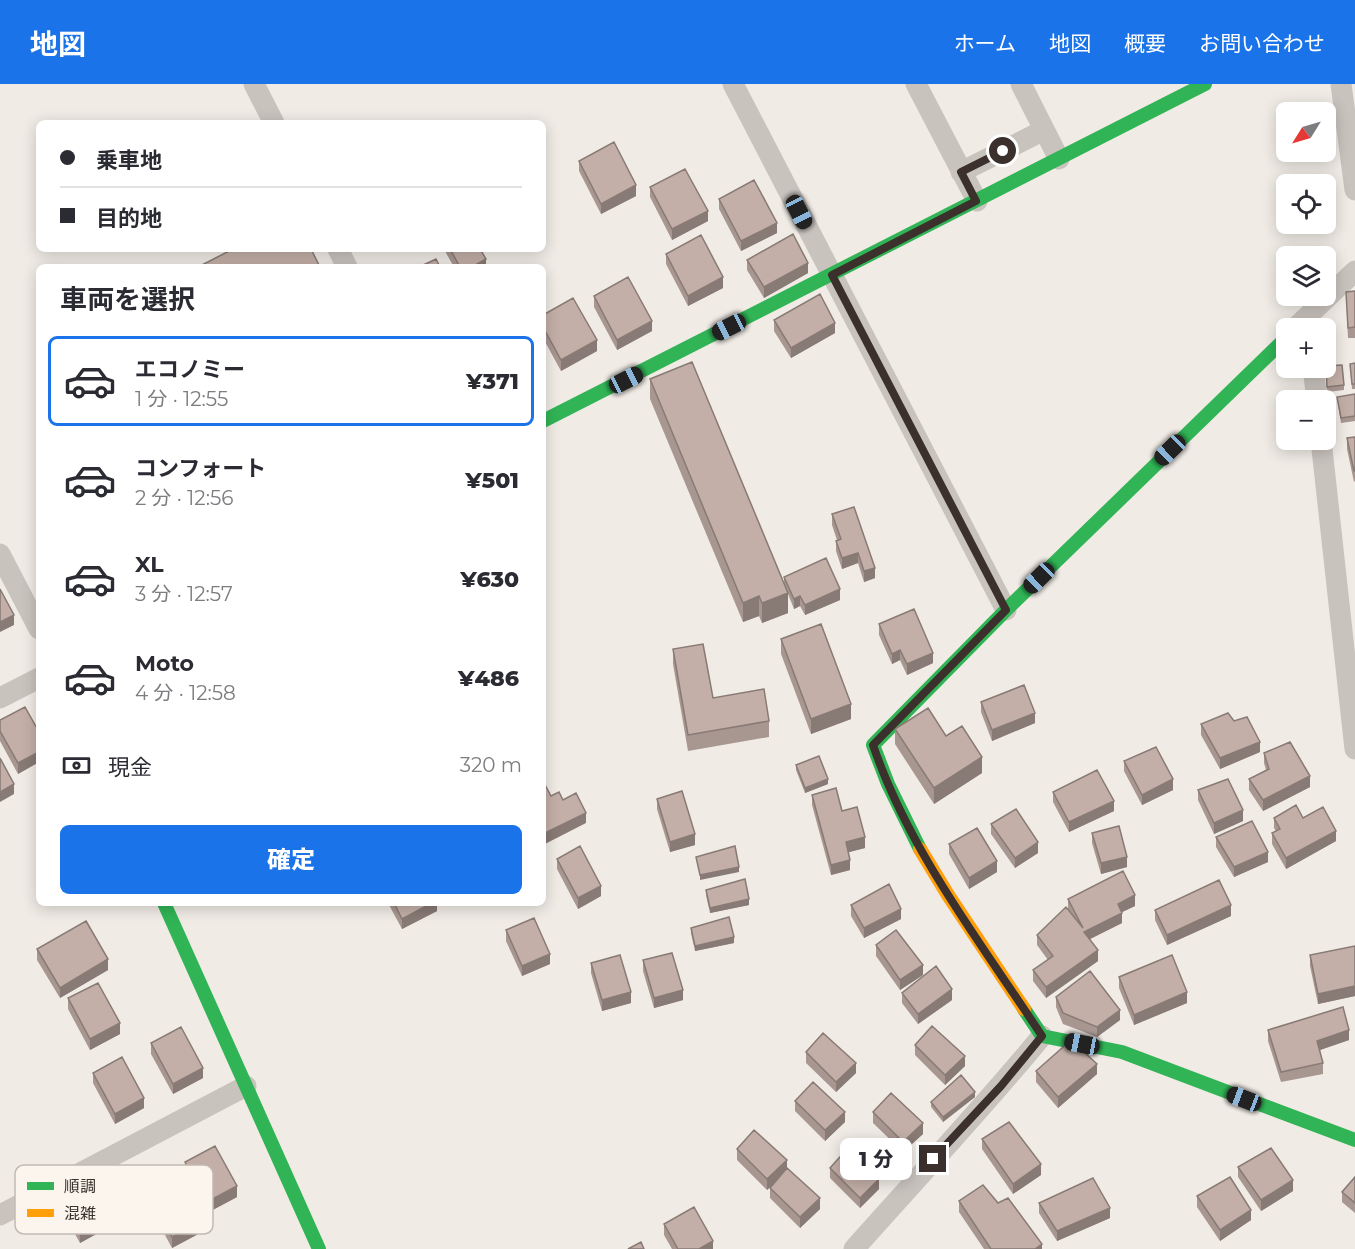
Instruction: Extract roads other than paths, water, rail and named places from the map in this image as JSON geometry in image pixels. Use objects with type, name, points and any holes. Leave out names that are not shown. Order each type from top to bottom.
[{"type":"street","points":[[254,84],[272,120]]},
{"type":"street","points":[[733,84],[1006,610]]},
{"type":"street","points":[[916,84],[976,201]]},
{"type":"street","points":[[1021,84],[1059,159]]},
{"type":"street","points":[[546,419],[1204,84]]},
{"type":"street","points":[[1341,84],[1355,190]]},
{"type":"street","points":[[961,172],[1044,130]]},
{"type":"street","points":[[1311,318],[1355,271]]},
{"type":"street","points":[[1276,348],[1006,610],[873,745],[888,788],[914,837],[1042,1036],[1122,1052],[1355,1140]]},
{"type":"street","points":[[1322,450],[1355,750]]},
{"type":"street","points":[[0,554],[36,623]]},
{"type":"street","points":[[0,698],[36,680]]},
{"type":"street","points":[[165,906],[319,1249]]},
{"type":"street","points":[[854,1249],[1001,1086],[1042,1036]]},
{"type":"street","points":[[95,1165],[246,1086]]},
{"type":"street","points":[[0,1215],[15,1207]]}]
